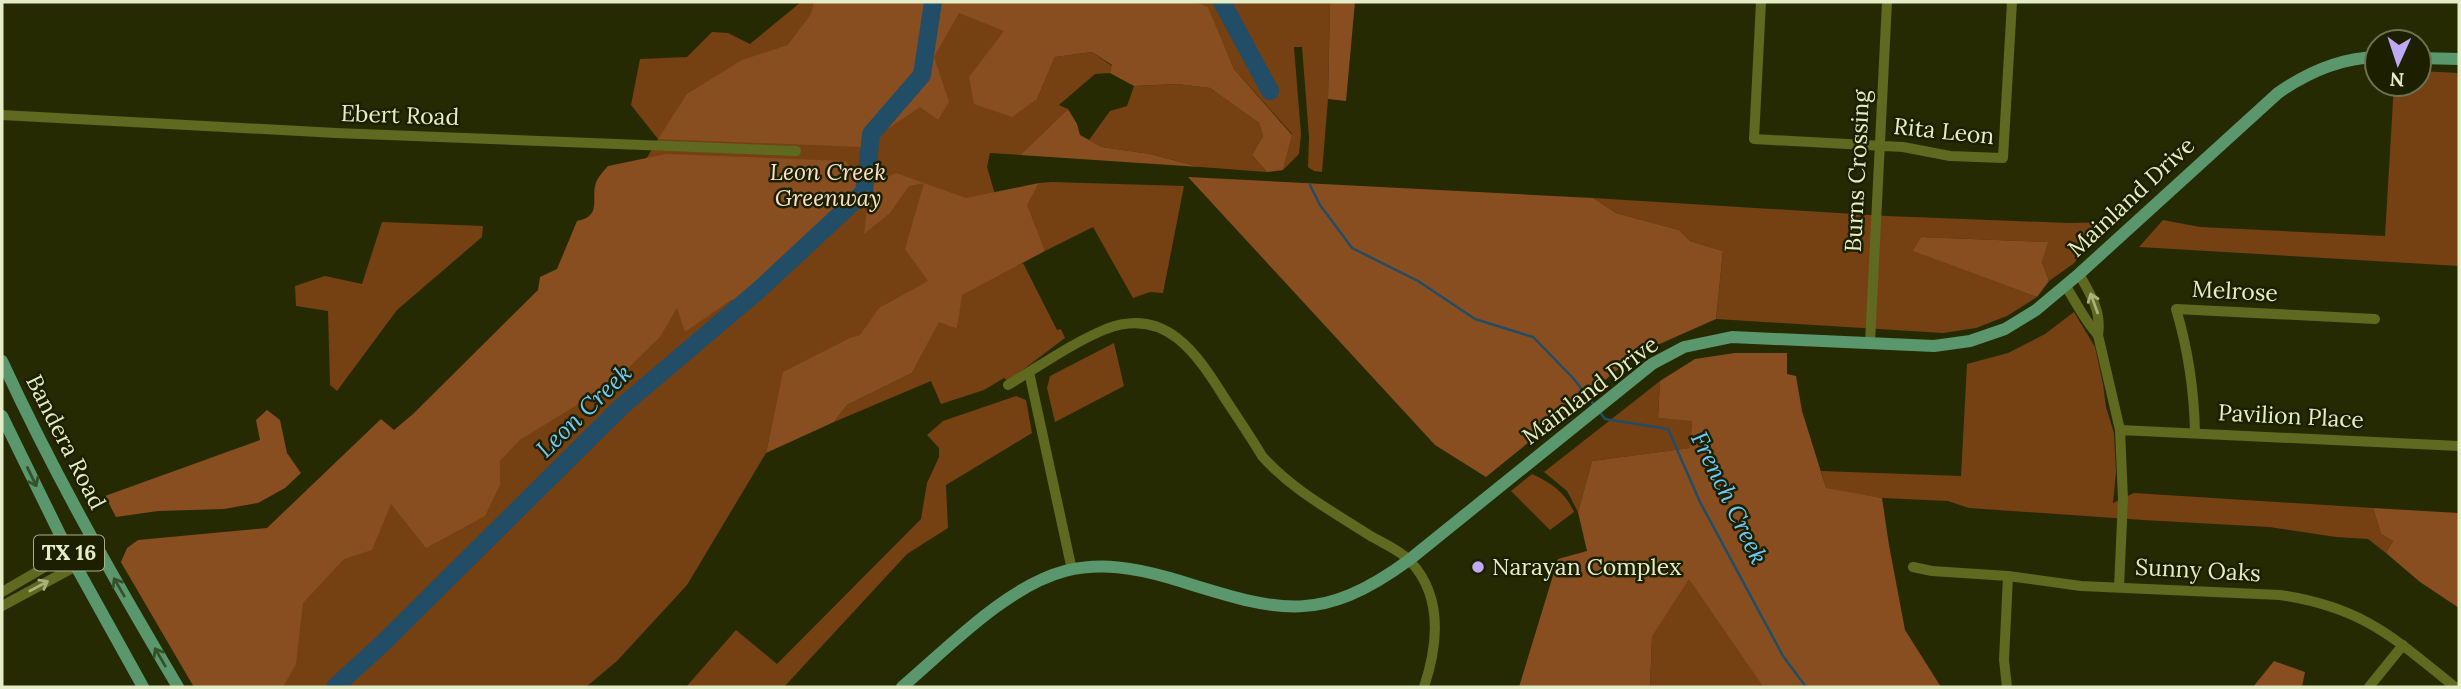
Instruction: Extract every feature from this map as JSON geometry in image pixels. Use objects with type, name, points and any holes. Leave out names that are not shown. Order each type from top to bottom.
[{"type":"main road","name":"Mainland Drive","points":[[902,687],[1014,594],[1046,577],[1072,569],[1098,566],[1132,568],[1273,606],[1299,607],[1334,602],[1350,596],[1380,581],[1409,560],[1630,381],[1652,364],[1684,347],[1718,339],[1754,337],[1934,346],[1979,338],[2021,320],[2079,274],[2278,93],[2327,66],[2363,58]]},
{"type":"main road","points":[[2433,59],[2459,60]]},
{"type":"main road","name":"Bandera Road","points":[[2,361],[95,546],[178,687]]},
{"type":"main road","name":"Bandera Road","points":[[2,416],[72,559],[143,687]]},
{"type":"street","name":"Rita Leon","points":[[1761,2],[1754,139],[1903,146],[1950,156],[2003,158],[2012,2]]},
{"type":"street","name":"Burns Crossing","points":[[1870,343],[1887,2]]},
{"type":"street","name":"Ebert Road","points":[[2,115],[336,134],[796,151]]},
{"type":"street","points":[[2079,274],[2094,300],[2100,324],[2098,335],[2120,430],[2123,499],[2119,587]]},
{"type":"street","points":[[2065,285],[2085,321],[2098,335]]},
{"type":"street","name":"Melrose","points":[[2195,432],[2194,402],[2186,349],[2176,309],[2375,319]]},
{"type":"street","points":[[1008,385],[1108,328],[1126,325],[1153,326],[1170,332],[1196,355],[1262,456],[1287,481],[1409,560],[1422,578],[1435,617],[1434,652],[1424,687]]},
{"type":"street","points":[[1030,372],[1072,569]]},
{"type":"street","name":"Pavilion Place","points":[[2120,430],[2459,446]]},
{"type":"street","points":[[2,592],[95,546]]},
{"type":"street","points":[[2,606],[72,559]]},
{"type":"street","name":"Sunny Oaks","points":[[1913,567],[1932,571],[2008,576],[2066,585],[2280,595],[2309,599],[2370,622],[2455,687]]},
{"type":"street","points":[[2007,687],[2004,660],[2008,576]]},
{"type":"street","points":[[2369,687],[2403,645]]},
{"type":"green space","name":"Leon Creek Greenway","points":[[801,2],[1023,2],[1037,99],[1055,57],[1092,52],[1112,66],[1110,73],[1095,74],[1059,105],[1068,109],[1020,155],[990,153],[987,167],[1016,266],[1023,263],[1057,330],[1061,329],[1065,338],[1008,381],[1004,378],[984,390],[941,404],[931,381],[834,422],[847,405],[912,373],[939,321],[957,329],[961,295],[777,402],[766,453],[687,585],[617,661],[586,687],[194,687],[121,562],[258,535],[411,423],[562,274],[648,156],[658,139],[631,105],[640,59],[687,57],[712,32],[728,33],[750,44]]},
{"type":"green space","points":[[814,2],[1195,2],[1208,7],[1234,69],[1292,135],[1283,170],[1267,172],[1252,155],[1263,136],[1259,123],[1210,88],[1177,84],[1134,86],[1110,73],[1112,65],[1092,52],[1055,57],[1037,99],[1012,117],[974,104],[969,77],[1004,31],[959,13],[934,57],[949,102],[938,120],[920,107],[861,147],[658,139],[687,94],[742,60],[788,45],[811,14]]},
{"type":"green space","points":[[1195,2],[1330,2],[1328,99],[1322,172],[1308,167],[1309,137],[1302,47],[1294,47],[1301,134],[1299,154],[1283,170],[1292,134],[1234,69],[1208,8]]},
{"type":"green space","points":[[1330,2],[1355,2],[1346,101],[1328,99]]},
{"type":"green space","points":[[2433,72],[2459,73],[2459,266],[2139,247],[2163,220],[2200,227],[2385,236],[2393,98],[2433,98]]},
{"type":"green space","points":[[1177,84],[1210,88],[1259,123],[1263,136],[1252,155],[1267,172],[1200,167],[1150,154],[1102,147],[1089,140],[1110,111],[1127,106],[1134,86]]},
{"type":"green space","points":[[1068,109],[1080,135],[1102,147],[1150,154],[1200,167],[1020,155]]},
{"type":"green space","points":[[666,154],[846,161],[860,184],[868,186],[896,173],[924,183],[909,186],[890,213],[864,234],[869,195],[861,190],[747,297],[731,300],[685,332],[677,308],[660,337],[614,382],[520,440],[500,461],[500,485],[485,516],[426,548],[391,504],[372,550],[344,559],[303,603],[296,664],[283,687],[194,687],[121,562],[127,548],[138,540],[267,528],[381,419],[394,430],[413,414],[538,290],[540,277],[557,269],[577,221],[590,215],[593,210],[597,180],[608,166]]},
{"type":"green space","points":[[1188,177],[1593,198],[1616,213],[1679,230],[1690,241],[1723,251],[1716,319],[1637,354],[1486,477],[1435,445]]},
{"type":"green space","points":[[924,183],[966,198],[1039,183],[1027,205],[1045,251],[962,295],[957,329],[939,322],[912,373],[847,405],[834,422],[766,453],[783,372],[860,335],[879,308],[928,281],[905,249]]},
{"type":"green space","points":[[1039,183],[1184,186],[1163,293],[1150,292],[1133,298],[1093,227],[1045,251],[1026,205]]},
{"type":"green space","points":[[1593,198],[1887,216],[2068,223],[2113,222],[2073,264],[2049,281],[2042,262],[2047,242],[1921,237],[1914,251],[2037,297],[2007,316],[1976,328],[1943,333],[1716,319],[1723,251],[1690,241],[1679,230],[1616,213]]},
{"type":"green space","points":[[382,222],[483,226],[482,237],[397,310],[337,391],[330,385],[328,311],[296,306],[295,286],[325,276],[362,284]]},
{"type":"green space","points":[[1921,237],[2048,242],[2042,262],[2049,281],[2037,297],[1913,251]]},
{"type":"green space","points":[[2074,312],[2095,347],[2106,407],[2114,433],[2116,472],[2113,503],[2134,493],[2373,508],[2381,534],[2393,541],[2386,553],[2368,539],[2269,527],[1969,508],[1948,501],[1882,498],[1826,489],[1821,471],[1961,476],[1967,364],[2008,353],[2045,334]]},
{"type":"green space","points":[[1114,343],[1124,386],[1055,422],[1047,388],[1050,376]]},
{"type":"green space","points":[[1735,353],[1787,353],[1787,374],[1796,376],[1802,411],[1826,488],[1882,498],[1905,630],[1941,687],[1763,687],[1689,579],[1652,637],[1650,687],[1519,687],[1558,559],[1587,551],[1578,512],[1592,461],[1690,448],[1692,421],[1658,418],[1660,381],[1695,359]]},
{"type":"green space","points":[[1660,381],[1658,418],[1692,420],[1691,448],[1592,461],[1578,512],[1567,491],[1544,472]]},
{"type":"green space","points":[[1016,396],[1026,400],[1032,433],[946,485],[948,528],[907,554],[784,687],[686,687],[736,630],[777,664],[921,519],[927,483],[939,457],[939,448],[927,435],[943,421]]},
{"type":"green space","points":[[267,410],[280,420],[287,453],[301,473],[285,488],[258,503],[224,509],[158,511],[116,517],[105,496],[260,440],[256,420]]},
{"type":"green space","points":[[1532,474],[1557,489],[1574,512],[1550,530],[1511,491]]},
{"type":"green space","points":[[2373,508],[2459,513],[2459,608],[2420,582],[2386,553],[2393,541],[2381,534]]},
{"type":"green space","points":[[1689,578],[1763,687],[1650,687],[1652,637]]},
{"type":"green space","points":[[2274,661],[2305,672],[2302,687],[2253,687]]},
{"type":"waterway","name":"Leon Creek","points":[[868,163],[871,134],[922,75],[933,2]]},
{"type":"waterway","name":"French Creek","points":[[1222,2],[1270,91]]},
{"type":"waterway","name":"Leon Creek","points":[[335,687],[383,643],[621,407],[761,288],[864,192],[866,176]]},
{"type":"waterway","name":"French Creek","points":[[1310,185],[1320,205],[1352,248],[1418,281],[1475,319],[1533,337],[1573,378],[1595,406]]},
{"type":"waterway","name":"French Creek","points":[[1599,411],[1605,419],[1668,429],[1700,502],[1783,656],[1806,687]]},
{"type":"place","name":"Narayan Complex","points":[[1478,567]]}]
